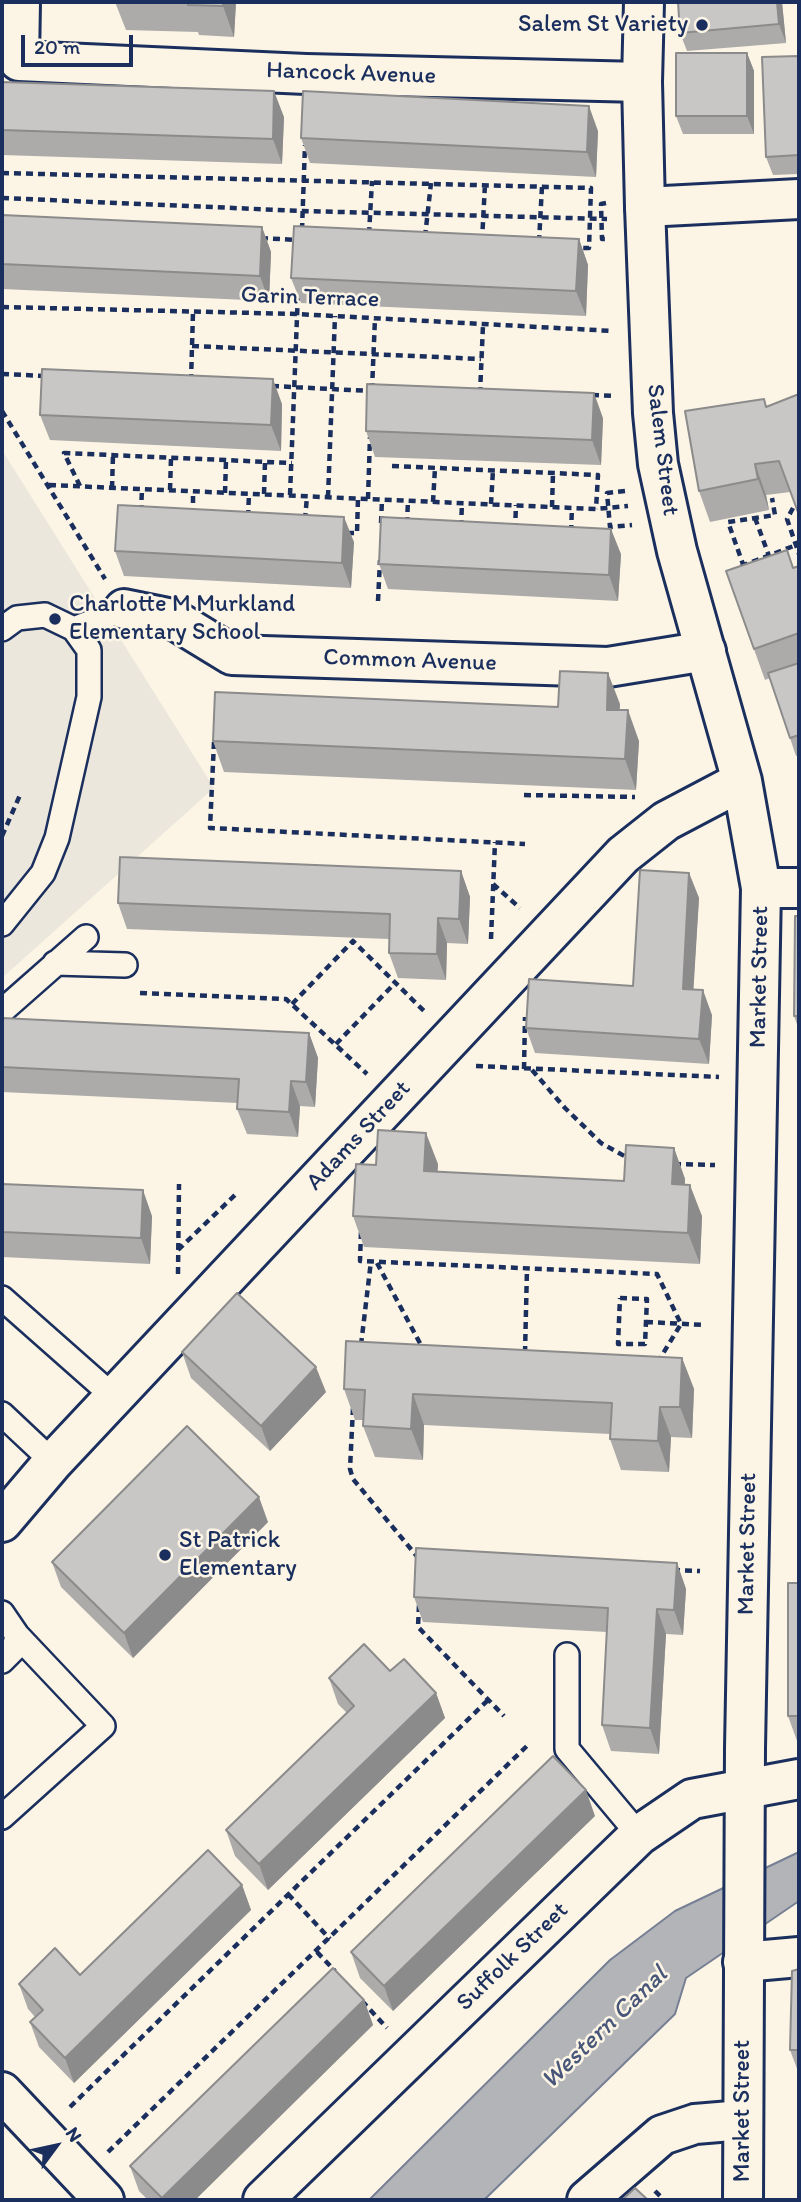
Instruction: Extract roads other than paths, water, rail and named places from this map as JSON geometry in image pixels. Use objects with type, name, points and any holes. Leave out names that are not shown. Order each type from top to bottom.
[{"type":"street","name":"Hancock Avenue","points":[[20,2],[19,61],[306,74],[642,82]]},
{"type":"street","name":"Salem Street","points":[[644,2],[642,82],[630,213],[658,464],[677,551],[742,781],[761,888]]},
{"type":"street","points":[[630,213],[799,199]]},
{"type":"street","name":"Common Avenue","points":[[124,610],[173,619],[232,655],[607,667],[706,651]]},
{"type":"street","name":"Adams Street","points":[[2,1521],[53,1462],[623,855],[666,821],[742,781]]},
{"type":"street","points":[[761,888],[799,888]]},
{"type":"street","name":"Market Street","points":[[743,2200],[744,1788],[761,888]]},
{"type":"street","name":"Suffolk Street","points":[[263,2200],[639,1835],[692,1799],[799,1779]]},
{"type":"street","points":[[743,1962],[799,1957]]},
{"type":"street","points":[[2,2092],[104,2200]]},
{"type":"street","points":[[587,2200],[662,2135],[695,2124],[743,2120]]},
{"type":"lane","points":[[74,629],[124,610]]},
{"type":"lane","points":[[2,629],[17,618],[45,615],[74,629],[89,650],[89,697],[57,838],[43,873],[2,924]]},
{"type":"lane","points":[[2,1011],[86,937]]},
{"type":"lane","points":[[55,962],[125,965]]},
{"type":"lane","points":[[2,1298],[114,1397]]},
{"type":"lane","points":[[2,1414],[53,1462]]},
{"type":"lane","points":[[2,1613],[17,1635],[103,1726],[2,1817]]},
{"type":"lane","points":[[2,1661],[14,1649],[17,1635]]},
{"type":"lane","points":[[567,1655],[567,1749],[639,1835]]},
{"type":"water","name":"Western Canal","points":[[799,1852],[799,1901],[686,1978],[675,2014],[484,2200],[369,2200],[610,1960],[675,1911]]},
{"type":"place","name":"Salem St Variety","points":[[702,25]]},
{"type":"place","name":"Charlotte M Murkland Elementary School","points":[[55,619]]},
{"type":"place","name":"St Patrick Elementary","points":[[165,1555]]}]
